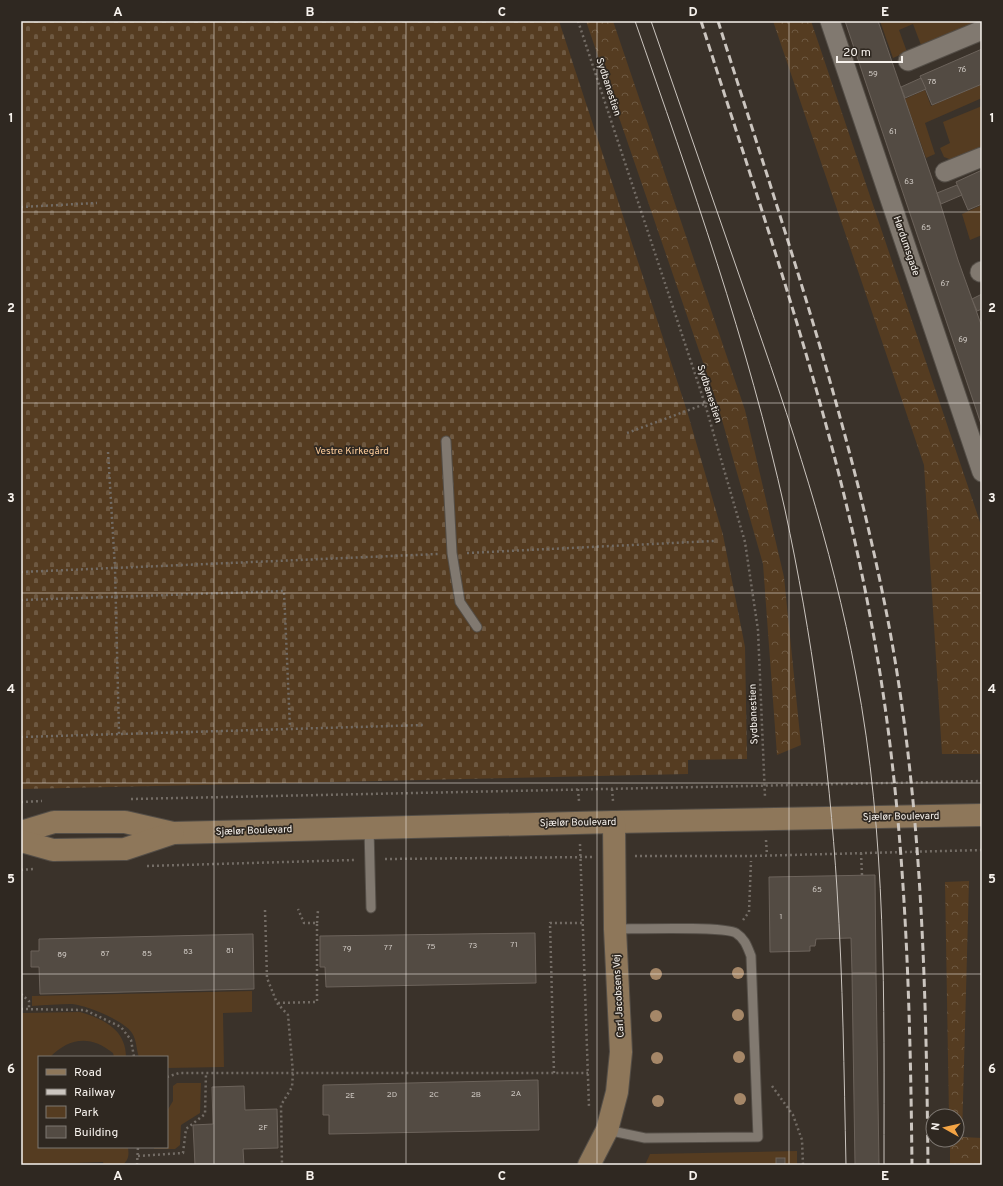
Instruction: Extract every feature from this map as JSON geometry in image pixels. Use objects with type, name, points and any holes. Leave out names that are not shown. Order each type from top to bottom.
[{"type":"street","name":"Hørdumsgade","points":[[830,21],[982,472]]},
{"type":"street","points":[[908,61],[982,30]]},
{"type":"street","points":[[945,172],[982,157]]},
{"type":"street","name":"Sjælør Boulevard","points":[[21,832],[54,822],[125,822],[173,833],[369,827],[982,815]]},
{"type":"street","name":"Carl Jacobsens Vej","points":[[589,1165],[607,1130],[617,1092],[621,1052],[615,929],[614,822]]},
{"type":"street","name":"Sjælør Boulevard","points":[[21,841],[53,850],[125,848],[173,833]]},
{"type":"lane","points":[[446,441],[452,553],[460,602],[477,627]]},
{"type":"lane","points":[[369,827],[371,859],[371,908]]},
{"type":"lane","points":[[607,1130],[645,1138],[758,1138],[757,1064],[751,956],[745,940],[735,932],[711,929],[615,929]]},
{"type":"path","name":"Sydbanestien","points":[[578,21],[705,404],[745,542],[758,630],[764,785]]},
{"type":"path","points":[[21,207],[97,203]]},
{"type":"path","points":[[627,433],[705,404]]},
{"type":"path","points":[[108,452],[115,568],[114,597],[119,734]]},
{"type":"path","points":[[21,572],[714,541]]},
{"type":"path","points":[[21,600],[284,590],[290,728]]},
{"type":"path","points":[[21,737],[424,724]]},
{"type":"path","points":[[127,800],[764,785],[982,782]]},
{"type":"path","points":[[578,789],[589,1108]]},
{"type":"path","points":[[21,802],[43,801]]},
{"type":"path","points":[[143,866],[371,859],[861,853],[982,850]]},
{"type":"path","points":[[861,853],[862,875]]},
{"type":"path","points":[[735,932],[749,912],[751,861]]},
{"type":"path","points":[[21,870],[36,869]]},
{"type":"path","points":[[298,909],[304,923],[317,923]]},
{"type":"path","points":[[265,910],[267,978],[277,1003],[288,1015],[293,1073],[292,1087],[281,1105],[282,1165]]},
{"type":"path","points":[[277,1003],[317,1002],[318,910]]},
{"type":"path","points":[[554,1073],[550,923],[582,923]]},
{"type":"path","points":[[21,994],[29,1001],[29,1009]]},
{"type":"path","points":[[21,1009],[72,1008],[85,1010],[102,1017],[121,1027],[131,1040],[134,1056]]},
{"type":"path","points":[[757,1064],[793,1115],[802,1140],[803,1165]]},
{"type":"path","points":[[168,1077],[179,1073],[588,1072]]},
{"type":"path","points":[[138,1156],[183,1154],[186,1129],[206,1114],[206,1073]]},
{"type":"path","points":[[137,1165],[138,1148]]},
{"type":"green space","name":"Vestre Kirkegård","points":[[21,21],[559,21],[687,411],[723,535],[745,647],[747,759],[688,760],[688,774],[21,789]]},
{"type":"green space","points":[[586,21],[613,21],[745,410],[784,577],[801,745],[777,755],[763,564],[718,406]]},
{"type":"green space","points":[[773,21],[811,21],[982,528],[982,754],[942,754],[924,465]]},
{"type":"green space","points":[[880,21],[979,22],[921,45],[913,24],[899,30],[907,52],[893,58]]},
{"type":"green space","points":[[982,84],[982,98],[925,123],[935,154],[926,158],[905,99],[925,90],[931,106]]},
{"type":"green space","points":[[982,106],[982,149],[952,160],[944,157],[940,148],[950,143],[943,122]]},
{"type":"green space","points":[[982,205],[982,235],[970,240],[962,214]]},
{"type":"green space","points":[[969,881],[963,1108],[949,1108],[945,882]]},
{"type":"green space","points":[[252,991],[252,1012],[223,1013],[224,1067],[168,1068],[168,1056],[139,1056],[135,1039],[128,1028],[105,1014],[72,1004],[32,1006],[32,996]]},
{"type":"green space","points":[[80,1012],[105,1022],[118,1033],[125,1048],[126,1056],[114,1056],[113,1053],[97,1043],[81,1041],[65,1045],[51,1056],[38,1056],[38,1148],[128,1148],[127,1159],[123,1165],[104,1165],[103,1162],[21,1165],[21,1013]]},
{"type":"green space","points":[[177,1083],[201,1083],[200,1113],[181,1125],[180,1145],[175,1149],[154,1149],[168,1148],[168,1109],[173,1101],[173,1086]]},
{"type":"green space","points":[[965,1137],[982,1138],[982,1165],[950,1165],[950,1148],[965,1148]]},
{"type":"green space","points":[[797,1151],[797,1165],[645,1165],[650,1154]]},
{"type":"building","points":[[845,21],[878,21],[937,193],[958,260],[982,327],[982,427]]},
{"type":"building","points":[[982,49],[982,84],[932,105],[920,76]]},
{"type":"building","points":[[921,78],[926,89],[905,98],[901,87]]},
{"type":"building","points":[[982,170],[982,204],[968,210],[956,182]]},
{"type":"building","points":[[957,185],[962,195],[941,204],[937,193]]},
{"type":"building","points":[[982,294],[982,309],[977,311],[972,299]]},
{"type":"building","points":[[875,875],[876,973],[852,973],[851,938],[816,939],[815,946],[810,946],[810,951],[770,952],[769,877]]},
{"type":"building","points":[[535,933],[536,983],[326,987],[325,967],[320,967],[320,936]]},
{"type":"building","points":[[253,934],[254,989],[40,994],[39,967],[31,967],[31,951],[39,951],[39,939]]},
{"type":"building","points":[[852,973],[876,973],[879,1165],[855,1165]]},
{"type":"building","points":[[538,1080],[539,1130],[329,1134],[329,1115],[323,1115],[323,1085]]},
{"type":"building","points":[[244,1086],[245,1110],[277,1109],[278,1148],[243,1149],[244,1165],[195,1165],[193,1125],[213,1124],[212,1087]]},
{"type":"building","points":[[776,1158],[785,1158],[785,1165],[776,1165]]},
{"type":"tram line","points":[[635,21],[677,142],[736,324],[770,448],[795,557],[818,699],[834,841],[841,958],[846,1165]]},
{"type":"tram line","points":[[651,21],[794,436],[835,578],[856,675],[866,736],[873,797],[882,919],[884,1165]]},
{"type":"railway","points":[[701,21],[774,248],[819,400],[840,477],[858,554],[873,632],[884,698],[892,764],[904,897],[910,1031],[912,1165]]},
{"type":"railway","points":[[718,21],[790,246],[834,397],[855,473],[889,626],[909,760],[920,895],[926,1030],[928,1165]]}]
